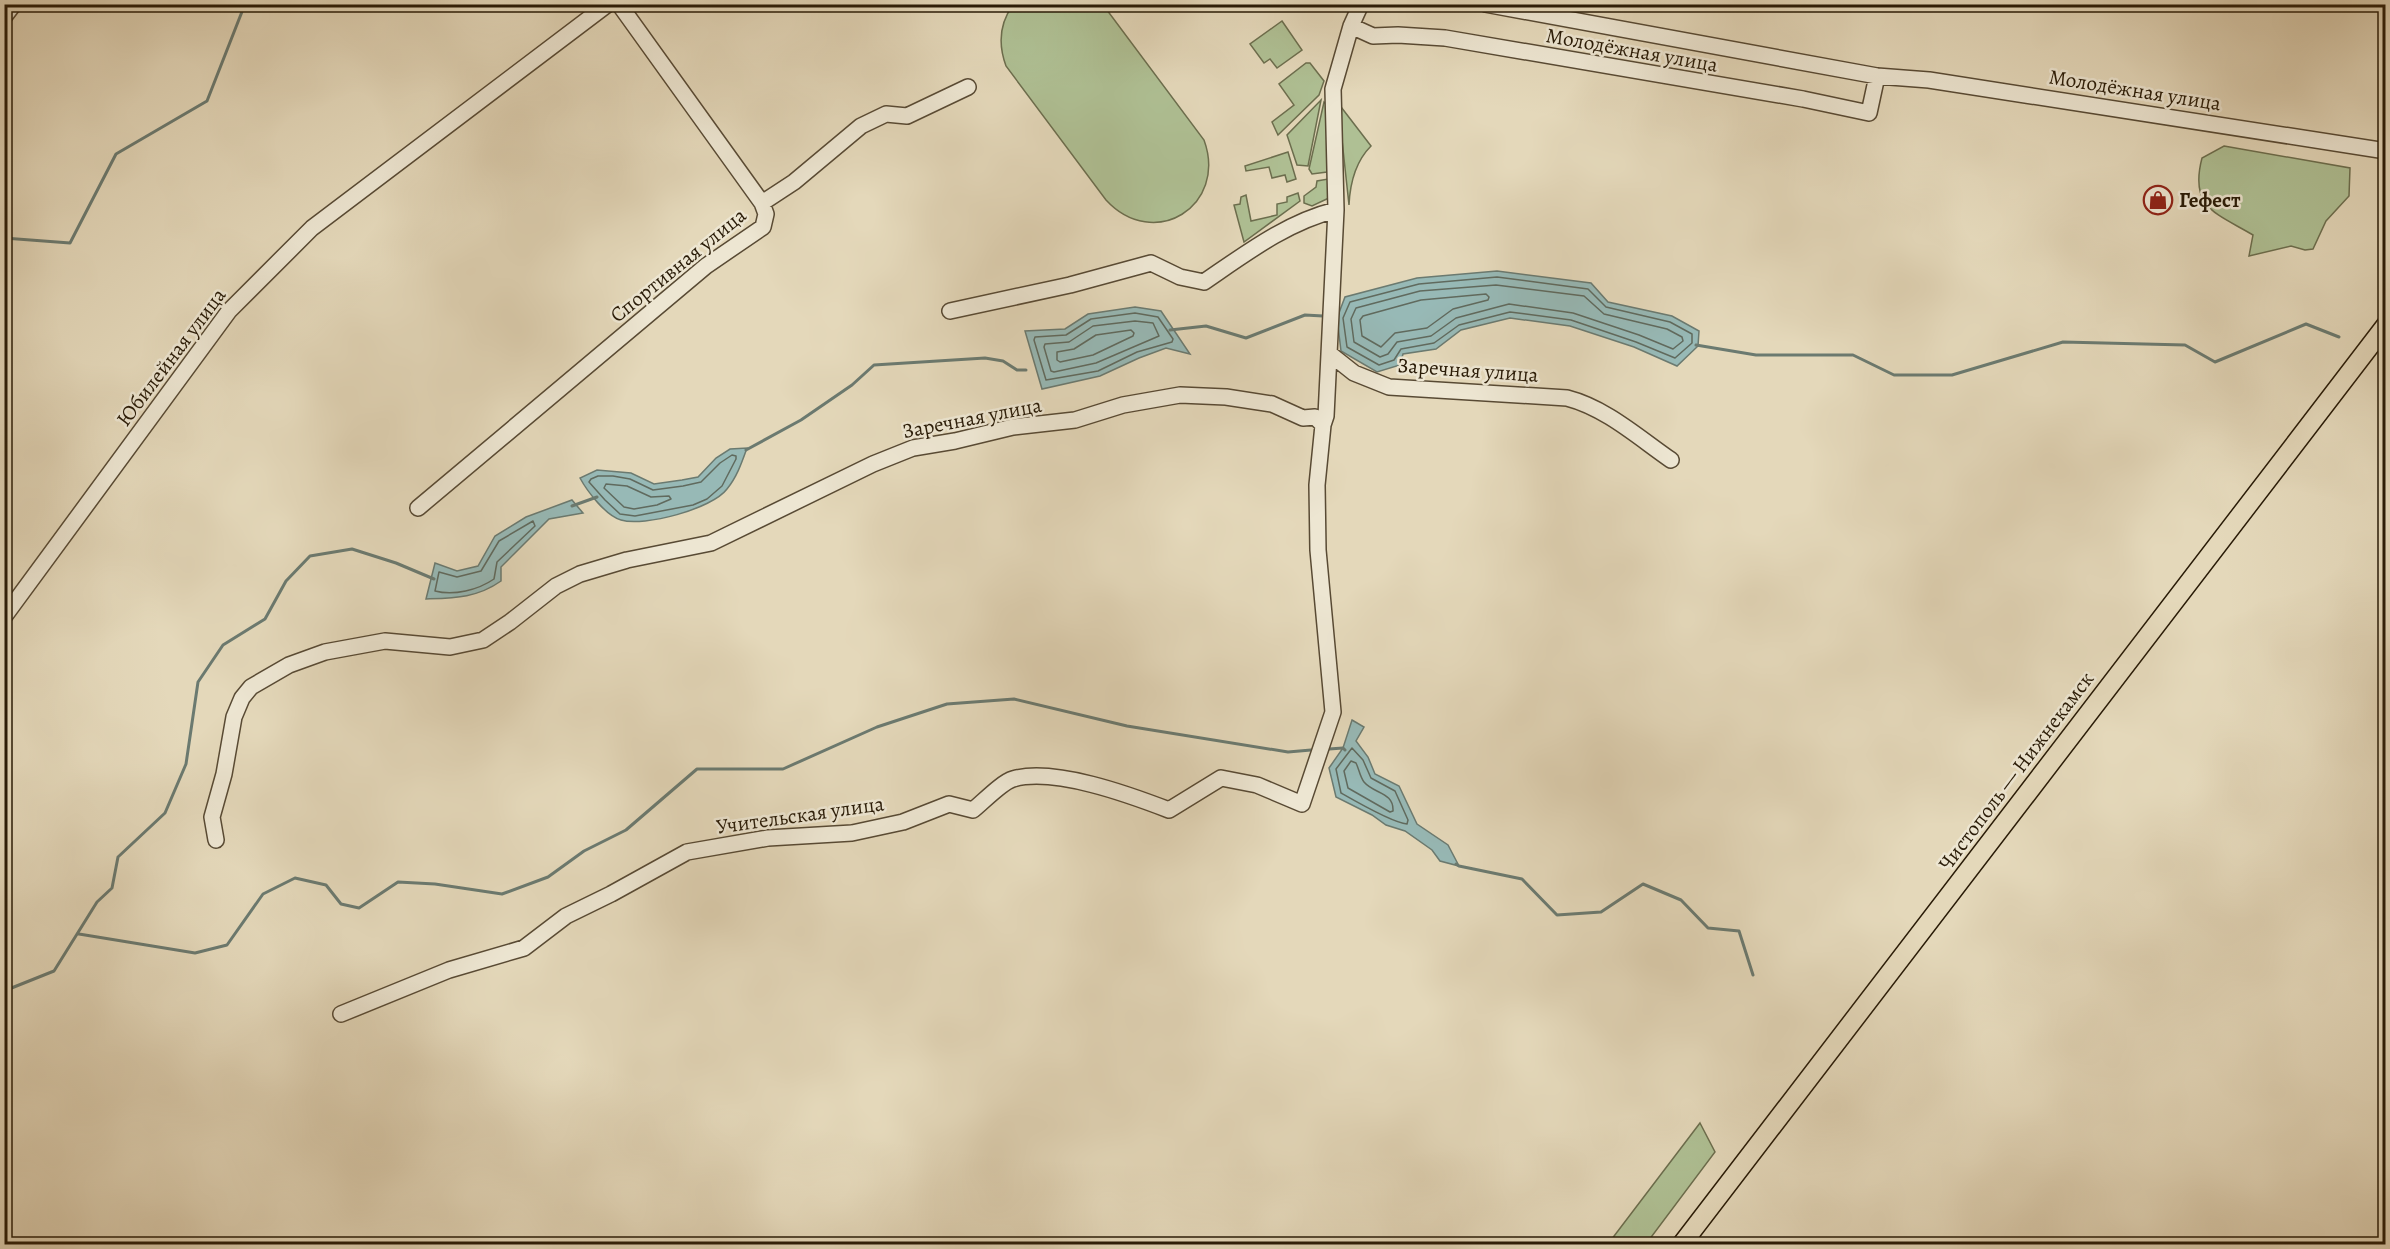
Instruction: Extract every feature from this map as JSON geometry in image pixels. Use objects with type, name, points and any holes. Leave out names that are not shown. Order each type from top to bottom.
[{"type":"main road","name":"Чистополь — Нижнекамск","points":[[1682,1245],[2385,325]]},
{"type":"street","points":[[4,17],[14,4]]},
{"type":"street","name":"Юбилейная улица","points":[[4,617],[238,303],[312,228],[608,4]]},
{"type":"street","points":[[619,4],[762,203]]},
{"type":"street","points":[[1323,425],[1326,416],[1330,354],[1336,210],[1333,89],[1351,26],[1361,4]]},
{"type":"street","name":"Молодёжная улица","points":[[1485,4],[1507,6],[1877,76],[1929,80],[2385,151]]},
{"type":"street","name":"Молодёжная улица","points":[[1351,26],[1373,36],[1398,34],[1445,38],[1614,69],[1803,99],[1869,113],[1877,76]]},
{"type":"street","name":"Спортивная улица","points":[[418,508],[706,266],[763,227],[766,214],[762,203],[794,182],[861,126],[886,114],[907,116],[968,87]]},
{"type":"street","points":[[950,311],[1070,285],[1151,263],[1180,277],[1204,282],[1261,242],[1323,213],[1336,210]]},
{"type":"street","name":"Заречная улица","points":[[1330,354],[1354,373],[1389,387],[1567,398],[1583,403],[1611,418],[1671,460]]},
{"type":"street","name":"Заречная улица","points":[[216,840],[212,817],[224,774],[234,717],[242,698],[251,687],[289,665],[325,652],[385,641],[450,646],[483,640],[556,586],[579,574],[627,560],[711,543],[873,464],[914,448],[1013,427],[1075,420],[1124,405],[1180,395],[1226,397],[1272,404],[1303,418],[1316,417],[1323,425]]},
{"type":"street","name":"Учительская улица","points":[[342,1014],[449,970],[524,948],[567,916],[687,852],[768,838],[852,833],[903,822],[949,804],[973,810],[1011,779],[1052,776],[1120,792],[1169,810],[1221,778],[1257,785],[1302,804],[1333,712],[1318,550],[1317,485],[1323,425]]},
{"type":"green space","points":[[1013,5],[1104,6],[1204,140],[1209,164],[1206,185],[1196,202],[1182,214],[1164,221],[1145,222],[1125,215],[1106,200],[1006,66],[1001,34],[1005,19]]},
{"type":"green space","points":[[1282,21],[1302,50],[1277,68],[1270,59],[1264,63],[1250,44]]},
{"type":"green space","points":[[1306,63],[1310,63],[1324,81],[1319,95],[1278,135],[1272,122],[1294,105],[1279,84]]},
{"type":"green space","points":[[1321,100],[1308,166],[1297,165],[1287,135]]},
{"type":"green space","points":[[1324,102],[1326,104],[1329,168],[1327,172],[1312,174],[1309,169]]},
{"type":"green space","points":[[1338,103],[1371,146],[1361,159],[1355,173],[1349,205]]},
{"type":"green space","points":[[2224,146],[2350,168],[2349,196],[2326,221],[2313,249],[2305,250],[2291,246],[2249,256],[2253,235],[2217,214],[2203,199],[2199,188],[2202,158]]},
{"type":"green space","points":[[1288,152],[1296,179],[1287,182],[1285,175],[1272,178],[1269,167],[1246,171],[1245,166]]},
{"type":"green space","points":[[1328,179],[1331,197],[1312,206],[1304,203],[1304,196],[1316,187],[1317,181]]},
{"type":"green space","points":[[1298,193],[1300,201],[1244,242],[1234,205],[1240,204],[1241,197],[1246,195],[1251,221],[1277,215],[1277,204],[1287,202],[1287,197]]},
{"type":"green space","points":[[1700,1123],[1715,1152],[1646,1244],[1608,1244]]},
{"type":"water","points":[[1497,271],[1591,283],[1608,302],[1672,316],[1699,331],[1698,346],[1677,366],[1634,347],[1570,326],[1510,318],[1461,330],[1436,349],[1403,354],[1400,365],[1377,372],[1341,351],[1337,318],[1345,297],[1417,278]]},
{"type":"water","points":[[1135,307],[1161,311],[1190,354],[1166,348],[1100,376],[1042,389],[1025,331],[1065,329],[1088,314]]},
{"type":"water","points":[[747,448],[734,479],[719,496],[693,509],[661,519],[632,521],[615,518],[598,502],[580,478],[597,470],[631,473],[654,484],[682,480],[698,477],[716,458],[730,449]]},
{"type":"water","points":[[572,500],[583,513],[549,519],[501,567],[501,581],[474,594],[426,599],[435,563],[457,571],[478,566],[495,536],[526,517]]},
{"type":"water","points":[[1352,720],[1364,727],[1356,741],[1368,757],[1375,774],[1399,786],[1417,824],[1448,845],[1459,866],[1440,861],[1432,850],[1405,831],[1386,825],[1372,815],[1336,797],[1329,768],[1343,748]]},
{"type":"waterway","points":[[4,238],[70,243],[116,154],[207,101],[245,4]]},
{"type":"waterway","points":[[1170,330],[1206,326],[1246,338],[1305,315],[1323,316]]},
{"type":"waterway","points":[[1696,345],[1756,355],[1853,355],[1894,375],[1952,375],[2063,342],[2185,345],[2215,362],[2306,324],[2339,337]]},
{"type":"waterway","points":[[746,450],[801,420],[852,385],[874,365],[985,358],[1003,361],[1017,370],[1026,370]]},
{"type":"waterway","points":[[572,506],[597,497]]},
{"type":"waterway","points":[[4,996],[9,989],[54,971],[97,902],[112,888],[118,857],[165,813],[186,764],[198,682],[223,645],[265,619],[286,581],[310,556],[352,549],[396,563],[434,579]]},
{"type":"waterway","points":[[79,934],[195,953],[227,945],[263,894],[295,878],[326,885],[341,904],[359,908],[398,882],[435,884],[502,894],[548,877],[584,851],[626,830],[697,769],[783,769],[877,727],[947,704],[1014,699],[1127,726],[1288,752],[1311,750]]},
{"type":"waterway","points":[[1329,749],[1343,748],[1345,750]]},
{"type":"waterway","points":[[1456,864],[1522,879],[1557,915],[1601,912],[1643,884],[1681,900],[1708,928],[1739,931],[1753,975]]},
{"type":"place","name":"Гефест","points":[[2158,200]]}]
